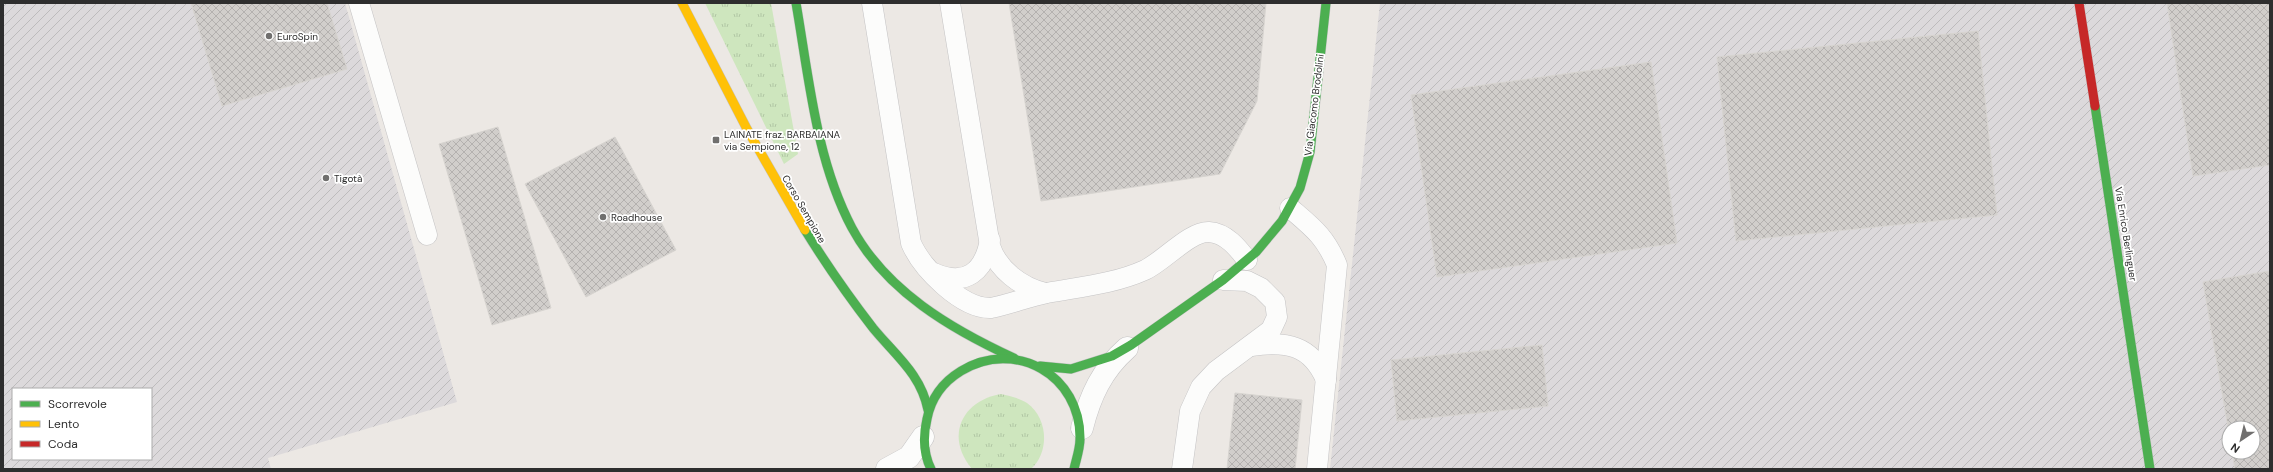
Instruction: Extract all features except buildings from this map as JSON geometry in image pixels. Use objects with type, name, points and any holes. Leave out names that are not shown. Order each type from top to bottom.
[{"type":"main road","name":"Corso Sempione","points":[[682,3],[773,178],[813,247],[875,330],[916,375],[927,400],[928,410]]},
{"type":"main road","points":[[796,3],[826,163],[839,201],[853,229],[874,260],[927,312],[980,343],[1014,358],[1040,366],[1062,383],[1075,404],[1082,428],[1080,454],[1074,469]]},
{"type":"main road","name":"Via Giacomo Brodolini","points":[[1040,366],[1071,369],[1112,356],[1223,280],[1256,252],[1282,221],[1300,188],[1310,152],[1326,3]]},
{"type":"main road","name":"Via Enrico Berlinguer","points":[[2079,3],[2150,469]]},
{"type":"main road","points":[[931,469],[928,464],[923,437],[928,410],[941,386],[962,368],[987,359],[1014,358]]},
{"type":"street","name":"Via Giacomo Brodolini","points":[[1082,428],[1088,403],[1094,389],[1116,358],[1131,344]]},
{"type":"street","points":[[887,469],[909,457],[923,437]]},
{"type":"street","points":[[896,469],[916,469]]},
{"type":"lane","points":[[359,3],[427,235]]},
{"type":"lane","points":[[872,3],[911,244],[916,254],[929,270],[964,301],[982,308],[995,307],[1045,294],[1121,279],[1156,265],[1185,241],[1201,233],[1218,234],[1226,238],[1247,260]]},
{"type":"lane","points":[[950,3],[994,256],[1002,267],[1024,285],[1045,294]]},
{"type":"lane","points":[[1290,208],[1314,228],[1329,245],[1337,265],[1317,469]]},
{"type":"lane","points":[[929,270],[942,276],[964,278],[980,268],[988,252],[990,240]]},
{"type":"lane","points":[[1182,469],[1190,411],[1201,387],[1216,370],[1271,330],[1277,317],[1275,302],[1261,288],[1247,281],[1223,280]]},
{"type":"lane","points":[[1250,346],[1274,343],[1294,346],[1309,355],[1320,366],[1326,380]]},
{"type":"shaded area","points":[[3,3],[345,3],[457,402],[268,458],[271,469],[3,469]]},
{"type":"shaded area","points":[[1380,3],[2270,3],[2270,469],[1330,469]]},
{"type":"green space","points":[[705,3],[771,3],[798,154],[784,164]]},
{"type":"green space","points":[[1001,394],[1018,398],[1027,403],[1034,409],[1043,426],[1044,445],[1037,462],[1031,469],[972,469],[964,457],[960,445],[959,433],[961,422],[967,412],[976,404],[987,398]]},
{"type":"traffic: fast","points":[[796,3],[815,118],[822,147],[830,175],[852,228],[866,250],[883,271],[922,306],[944,321],[990,347],[1014,358]]},
{"type":"traffic: fast","points":[[1040,366],[1071,369],[1112,356],[1131,345],[1223,280],[1256,252],[1282,221],[1300,188],[1310,152],[1326,3]]},
{"type":"traffic: fast","points":[[2095,106],[2150,469]]},
{"type":"traffic: fast","points":[[805,230],[846,292],[873,328],[913,375],[925,397],[928,410]]},
{"type":"traffic: fast","points":[[931,469],[926,457],[924,444],[929,411],[935,397],[943,385],[961,371],[982,362],[1003,359],[1023,361],[1041,369],[1057,381],[1069,397],[1077,416],[1080,439],[1079,451],[1074,469]]},
{"type":"traffic: slow","points":[[682,3],[747,129],[805,230]]},
{"type":"traffic: jam","points":[[2079,3],[2095,106]]},
{"type":"place","name":"EuroSpin","points":[[269,36]]},
{"type":"place","name":"LAINATE fraz. BARBAIANA via Sempione, 12","points":[[716,140]]},
{"type":"place","name":"Tigotà","points":[[326,178]]},
{"type":"place","name":"Roadhouse","points":[[603,217]]}]
